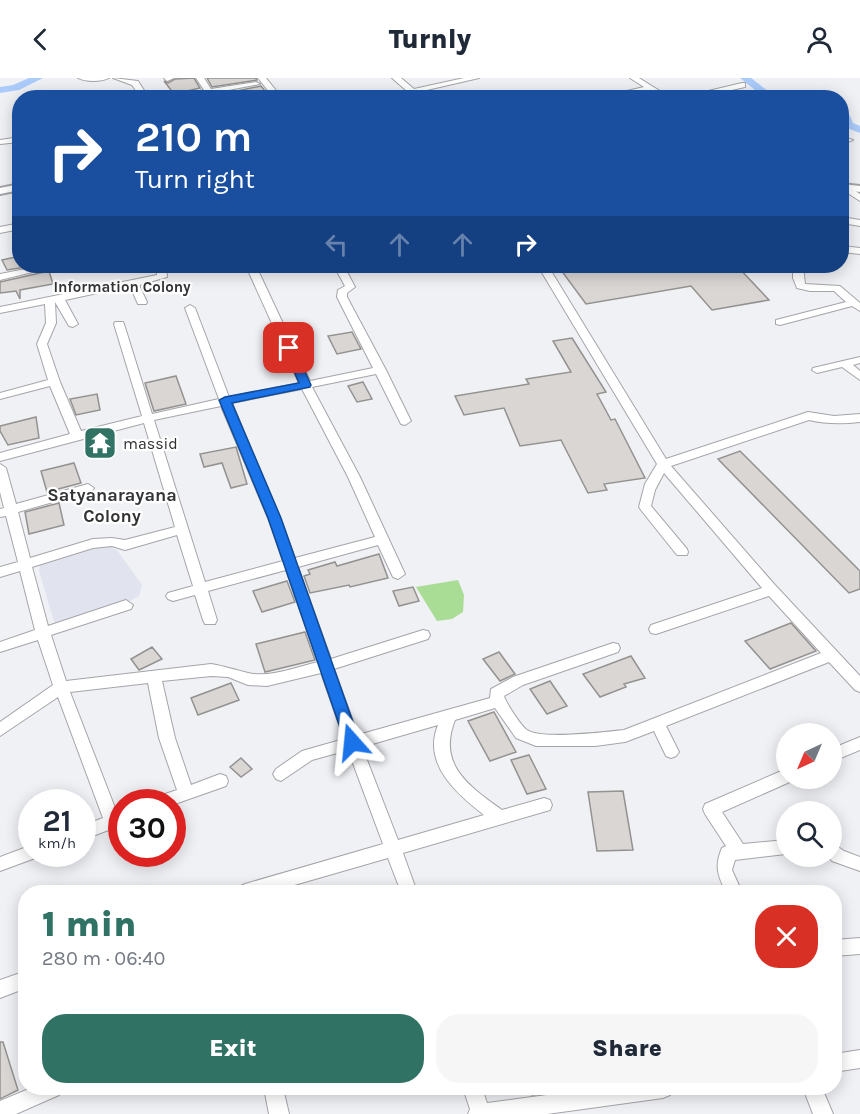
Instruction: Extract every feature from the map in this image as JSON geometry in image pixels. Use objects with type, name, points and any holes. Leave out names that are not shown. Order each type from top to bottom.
[{"type":"street","points":[[82,78],[105,78]]},
{"type":"street","points":[[117,78],[135,83],[140,90]]},
{"type":"street","points":[[396,78],[411,90]]},
{"type":"street","points":[[431,90],[475,78]]},
{"type":"street","points":[[637,80],[654,78]]},
{"type":"street","points":[[637,80],[653,90]]},
{"type":"street","points":[[228,90],[259,81]]},
{"type":"street","points":[[719,90],[742,85]]},
{"type":"street","points":[[641,90],[649,88]]},
{"type":"street","points":[[0,277],[19,273]]},
{"type":"street","points":[[0,310],[162,277],[162,273]]},
{"type":"street","points":[[254,273],[306,385],[354,477],[398,574]]},
{"type":"street","points":[[343,273],[350,287],[342,292],[342,297],[405,420]]},
{"type":"street","points":[[547,273],[663,464],[771,590],[860,686]]},
{"type":"street","points":[[798,273],[801,286],[836,288],[857,306]]},
{"type":"street","points":[[133,282],[142,302]]},
{"type":"street","points":[[54,298],[73,324]]},
{"type":"street","points":[[54,298],[51,323],[42,344],[54,382],[76,434]]},
{"type":"street","points":[[780,322],[857,306]]},
{"type":"street","points":[[190,308],[274,518],[352,742],[406,885]]},
{"type":"street","points":[[119,324],[210,620]]},
{"type":"street","points":[[818,370],[860,360]]},
{"type":"street","points":[[845,364],[860,377]]},
{"type":"street","points":[[0,457],[76,434],[148,420],[225,400],[381,370]]},
{"type":"street","points":[[0,396],[54,382]]},
{"type":"street","points":[[682,552],[645,507],[652,481],[663,464],[807,416],[846,421],[860,418]]},
{"type":"street","points":[[0,468],[6,511],[26,564],[43,633],[61,687],[108,799]]},
{"type":"street","points":[[6,511],[88,488]]},
{"type":"street","points":[[0,572],[93,544],[112,542],[125,545],[182,529]]},
{"type":"street","points":[[173,596],[382,539]]},
{"type":"street","points":[[656,629],[771,590]]},
{"type":"street","points":[[0,647],[126,605]]},
{"type":"street","points":[[0,730],[61,687],[220,670],[248,679],[267,680],[326,666],[423,635]]},
{"type":"street","points":[[613,648],[518,681],[496,693],[498,701],[521,734],[536,740],[594,740],[625,736],[831,655]]},
{"type":"street","points":[[154,676],[167,738],[185,789]]},
{"type":"street","points":[[281,774],[307,754],[498,701]]},
{"type":"street","points":[[449,716],[443,728],[440,753],[443,760],[451,775],[500,818]]},
{"type":"street","points":[[658,724],[671,752]]},
{"type":"street","points":[[842,751],[860,743]]},
{"type":"street","points":[[739,852],[711,809],[776,780]]},
{"type":"street","points":[[186,793],[220,781]]},
{"type":"street","points":[[268,885],[544,805]]},
{"type":"street","points":[[731,885],[724,870],[728,853],[776,849]]},
{"type":"street","points":[[0,864],[18,857]]},
{"type":"street","points":[[842,857],[860,864]]},
{"type":"street","points":[[842,947],[860,946]]},
{"type":"street","points":[[0,989],[18,982]]},
{"type":"street","points":[[842,1062],[860,1059]]},
{"type":"street","points":[[0,1111],[36,1095]]},
{"type":"street","points":[[275,1095],[279,1114]]},
{"type":"street","points":[[475,1095],[480,1114],[614,1095]]},
{"type":"street","points":[[816,1095],[823,1114]]},
{"type":"shaded area","points":[[106,545],[117,550],[142,585],[139,596],[128,602],[55,625],[39,571],[40,563],[84,549]]},
{"type":"green space","points":[[458,580],[464,595],[463,612],[452,619],[437,621],[416,587]]},
{"type":"building","points":[[194,78],[200,88],[171,90],[164,81],[168,83],[175,79]]},
{"type":"building","points":[[207,78],[256,78],[257,80],[212,87]]},
{"type":"building","points":[[261,86],[264,90],[241,90]]},
{"type":"building","points":[[12,258],[12,269],[7,270],[2,260]]},
{"type":"building","points":[[50,273],[53,284],[20,290],[20,299],[16,291],[0,293],[0,282]]},
{"type":"building","points":[[563,273],[744,273],[769,300],[712,310],[691,286],[586,304]]},
{"type":"building","points":[[352,332],[361,349],[337,354],[328,336]]},
{"type":"building","points":[[572,338],[606,392],[597,394],[611,420],[615,419],[645,478],[604,484],[607,490],[588,493],[561,440],[520,446],[504,408],[464,415],[455,396],[529,384],[526,379],[571,372],[553,341]]},
{"type":"building","points":[[176,376],[186,404],[154,411],[145,383]]},
{"type":"building","points":[[363,382],[372,399],[357,402],[348,386]]},
{"type":"building","points":[[97,394],[100,410],[76,415],[70,399]]},
{"type":"building","points":[[36,417],[39,438],[8,445],[0,431],[0,426]]},
{"type":"building","points":[[236,447],[247,484],[231,488],[222,463],[204,467],[200,454]]},
{"type":"building","points":[[740,451],[860,571],[860,589],[849,593],[718,459]]},
{"type":"building","points":[[74,463],[81,483],[47,492],[41,471]]},
{"type":"building","points":[[59,503],[64,525],[29,534],[25,512]]},
{"type":"building","points":[[379,554],[388,578],[310,593],[304,576],[310,574],[308,570],[335,562],[337,566]]},
{"type":"building","points":[[287,581],[295,602],[262,612],[253,591]]},
{"type":"building","points":[[413,587],[419,601],[399,606],[393,591]]},
{"type":"building","points":[[791,623],[816,651],[770,669],[745,641]]},
{"type":"building","points":[[305,632],[315,660],[265,672],[256,644]]},
{"type":"building","points":[[152,647],[162,659],[139,670],[131,659]]},
{"type":"building","points":[[499,652],[515,674],[500,681],[483,659]]},
{"type":"building","points":[[631,656],[645,678],[624,684],[626,687],[600,697],[583,674]]},
{"type":"building","points":[[550,681],[567,706],[547,714],[530,689]]},
{"type":"building","points":[[231,683],[239,700],[198,715],[191,698]]},
{"type":"building","points":[[494,712],[516,752],[490,761],[468,721]]},
{"type":"building","points":[[529,755],[546,789],[527,794],[511,760]]},
{"type":"building","points":[[241,758],[252,769],[241,777],[230,767]]},
{"type":"building","points":[[623,791],[633,850],[597,851],[588,792]]},
{"type":"building","points":[[0,1042],[3,1042],[18,1090],[0,1099]]},
{"type":"waterway","points":[[0,90],[15,88],[38,78]]},
{"type":"waterway","points":[[745,78],[761,90]]},
{"type":"waterway","points":[[849,125],[860,130]]},
{"type":"place","name":"massid","points":[[100,443]]},
{"type":"district","name":"Information Colony","points":[[122,287]]},
{"type":"district","name":"Satyanarayana Colony","points":[[112,505]]},
{"type":"route","points":[[289,348],[306,385],[225,400],[274,518],[335,687],[352,742]]}]
